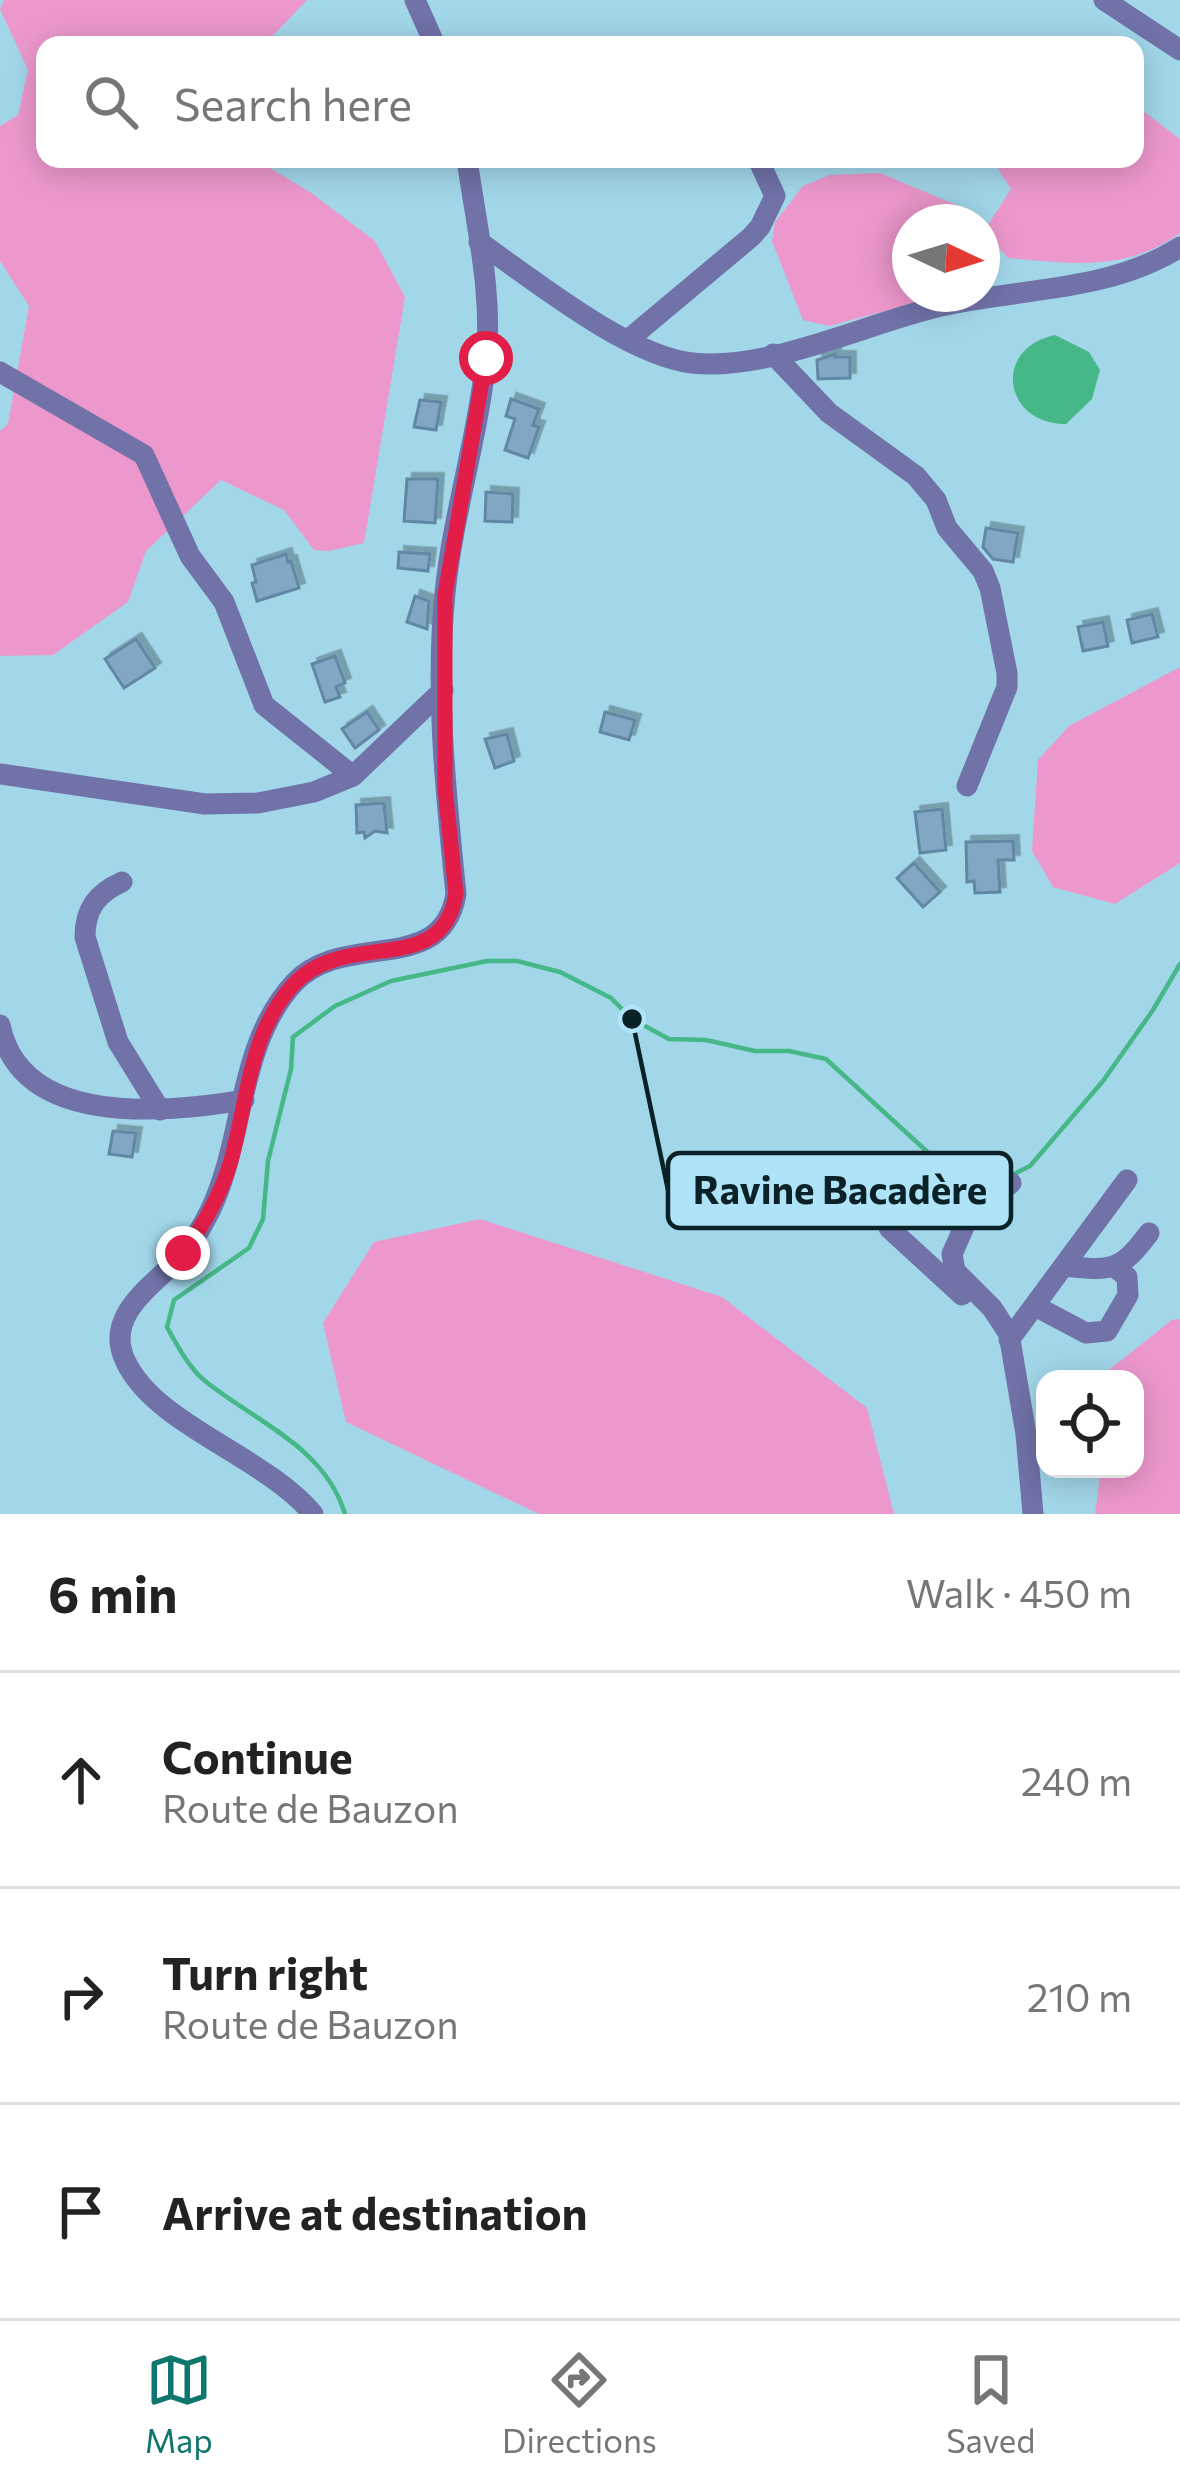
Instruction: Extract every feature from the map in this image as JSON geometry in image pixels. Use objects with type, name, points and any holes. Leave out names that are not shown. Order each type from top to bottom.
[{"type":"street","points":[[415,0],[431,36]]},
{"type":"street","points":[[1104,0],[1180,50]]},
{"type":"street","points":[[313,1514],[282,1483],[147,1394],[123,1358],[119,1340],[129,1307],[183,1253],[208,1214],[228,1168],[250,1067],[269,1018],[308,971],[329,958],[425,942],[446,923],[456,894],[447,830],[445,595],[486,358],[487,288],[468,168]]},
{"type":"street","points":[[629,339],[760,227],[775,196],[762,168]]},
{"type":"street","points":[[478,242],[574,308],[656,354],[691,363],[725,364],[941,306],[1130,271],[1180,247]]},
{"type":"street","points":[[773,354],[829,413],[916,476],[936,500],[960,548],[983,571],[1007,673],[1001,704],[967,786]]},
{"type":"street","points":[[0,372],[144,455],[190,556],[224,602],[265,705],[353,776]]},
{"type":"street","points":[[0,774],[206,804],[258,802],[314,792],[353,776],[443,690]]},
{"type":"street","points":[[122,882],[105,890],[92,905],[85,920],[85,937],[118,1042],[160,1110]]},
{"type":"street","points":[[1,1037],[22,1074],[48,1092],[100,1106],[160,1110],[244,1100]]},
{"type":"street","points":[[1009,1337],[1127,1180]]},
{"type":"street","points":[[1011,1184],[967,1220],[952,1254],[955,1271],[992,1308],[1009,1337],[1026,1434],[1033,1514]]},
{"type":"street","points":[[889,1228],[1009,1337]]},
{"type":"street","points":[[1064,1266],[1116,1268],[1149,1232]]},
{"type":"street","points":[[1035,1306],[1086,1333],[1107,1331],[1128,1295],[1127,1277],[1116,1268]]},
{"type":"shaded area","points":[[4,0],[307,0],[273,36],[36,36],[36,168],[270,168],[375,241],[405,297],[364,543],[314,550],[284,510],[221,480],[146,551],[128,602],[53,655],[0,656],[0,431],[8,424],[29,306],[0,261],[0,126],[18,115],[28,70],[0,9]]},
{"type":"shaded area","points":[[1144,112],[1180,139],[1180,233],[1139,254],[1076,263],[1008,258],[1000,249],[1000,206],[1011,189],[998,168],[1144,168]]},
{"type":"shaded area","points":[[880,173],[954,204],[892,204],[892,309],[829,326],[803,320],[772,241],[775,222],[803,186],[830,175]]},
{"type":"shaded area","points":[[1055,335],[1089,352],[1100,370],[1092,399],[1066,424],[1045,421],[1029,412],[1013,384],[1021,354]]},
{"type":"shaded area","points":[[1180,667],[1180,863],[1115,904],[1053,887],[1032,851],[1038,760],[1069,726]]},
{"type":"shaded area","points":[[480,1219],[722,1297],[867,1408],[894,1514],[539,1514],[346,1422],[323,1323],[374,1242]]},
{"type":"shaded area","points":[[1180,1319],[1180,1514],[1095,1514],[1100,1478],[1144,1478],[1144,1370],[1110,1369],[1172,1320]]},
{"type":"building","points":[[835,354],[850,357],[850,378],[818,379],[817,360]]},
{"type":"building","points":[[511,399],[539,409],[533,425],[539,427],[528,458],[505,450],[515,419],[506,416]]},
{"type":"building","points":[[420,400],[441,402],[436,430],[414,427]]},
{"type":"building","points":[[407,479],[438,479],[435,523],[404,521]]},
{"type":"building","points":[[486,492],[513,494],[512,522],[485,521]]},
{"type":"building","points":[[986,528],[1018,533],[1013,562],[993,559],[983,547]]},
{"type":"building","points":[[399,552],[430,554],[428,571],[398,568]]},
{"type":"building","points":[[286,554],[299,588],[257,601],[252,565]]},
{"type":"building","points":[[415,596],[429,601],[427,629],[407,622]]},
{"type":"building","points":[[1152,614],[1158,637],[1132,643],[1127,620]]},
{"type":"building","points":[[1103,622],[1108,646],[1083,651],[1078,627]]},
{"type":"building","points":[[136,639],[155,668],[124,688],[105,659]]},
{"type":"building","points":[[335,656],[345,683],[336,687],[340,697],[325,702],[312,664]]},
{"type":"building","points":[[367,712],[379,730],[355,748],[342,729]]},
{"type":"building","points":[[605,712],[635,720],[629,740],[600,732]]},
{"type":"building","points":[[507,734],[514,761],[495,768],[485,739]]},
{"type":"building","points":[[384,803],[387,833],[375,831],[365,838],[364,832],[357,833],[356,805]]},
{"type":"building","points":[[942,809],[946,850],[920,853],[915,812]]},
{"type":"building","points":[[1013,841],[1014,860],[998,860],[1000,892],[975,893],[974,881],[967,882],[966,842]]},
{"type":"building","points":[[914,863],[940,892],[923,907],[897,878]]},
{"type":"building","points":[[113,1131],[136,1133],[132,1157],[109,1154]]},
{"type":"waterway","points":[[345,1514],[322,1471],[305,1453],[205,1381],[167,1327],[174,1300],[249,1248],[263,1219],[268,1161],[291,1069],[293,1037],[335,1006],[391,981],[487,961],[517,961],[560,972],[611,998],[632,1019],[669,1039],[706,1040],[826,1059],[958,1180],[1012,1175],[1030,1166],[1103,1081],[1180,964]]},
{"type":"place","name":"Ravine Bacadère","points":[[632,1019]]},
{"type":"route","points":[[183,1253],[199,1232],[228,1168],[250,1067],[269,1018],[283,998],[308,971],[329,958],[425,942],[446,923],[453,908],[456,894],[445,788],[445,595],[486,358]]}]
